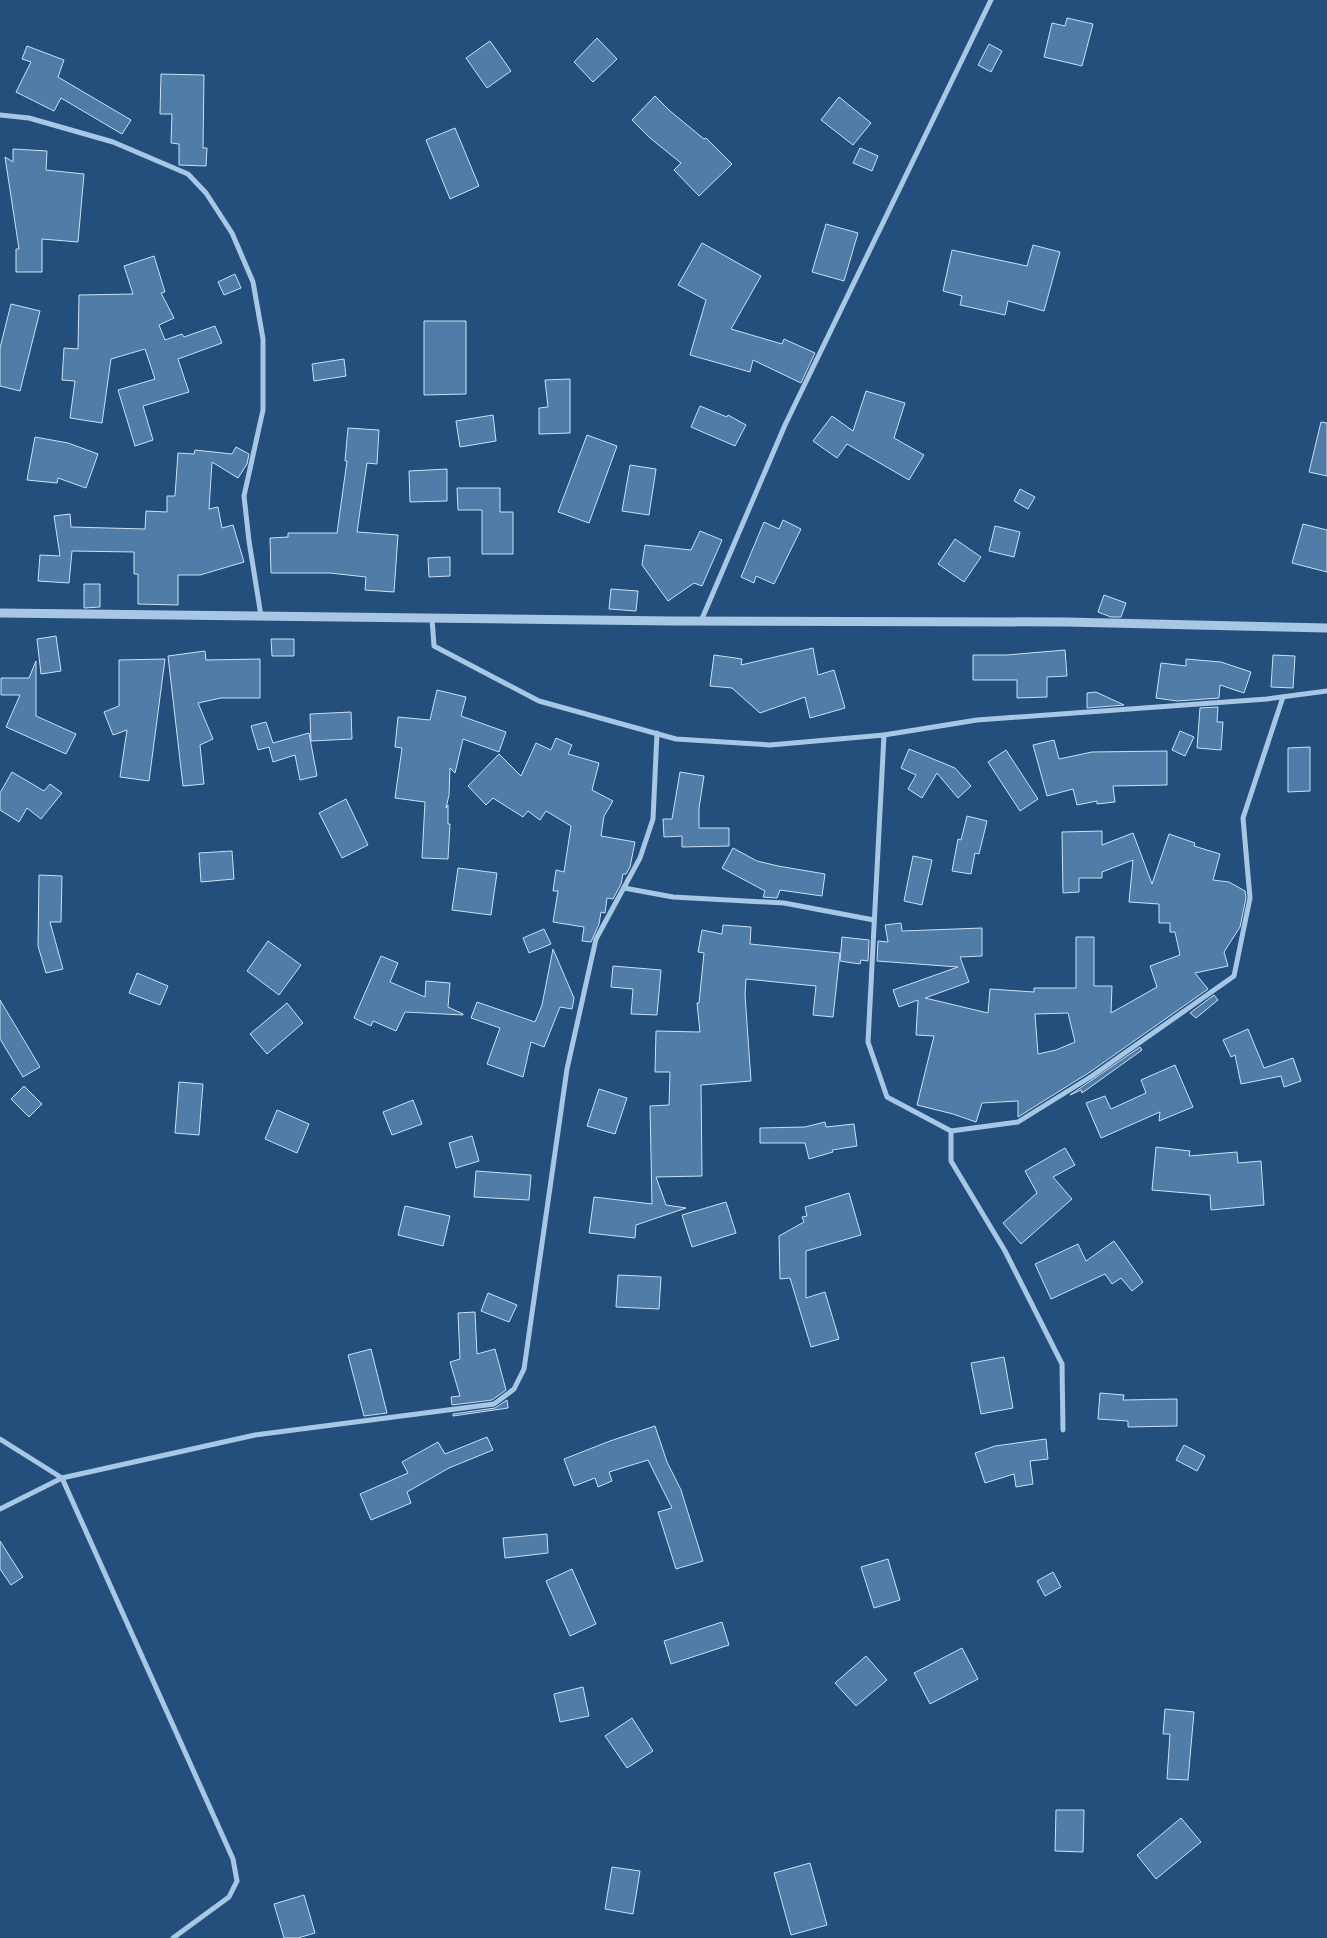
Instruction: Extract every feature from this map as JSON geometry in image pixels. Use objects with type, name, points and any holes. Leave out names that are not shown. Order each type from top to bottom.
[{"type":"street","points":[[701,621],[786,425],[991,0]]},
{"type":"street","points":[[0,115],[29,118],[113,142],[188,174],[206,193],[232,233],[253,282],[263,339],[263,410],[244,496],[248,541],[261,616]]},
{"type":"street","points":[[0,613],[701,621],[1066,622],[1327,628]]},
{"type":"street","points":[[432,618],[434,646],[539,701],[676,739],[770,745],[884,735],[977,720],[1283,697],[1327,691]]},
{"type":"street","points":[[884,735],[868,1042],[887,1097],[951,1132],[1018,1122],[1092,1076],[1234,976],[1250,898],[1243,818],[1283,697]]},
{"type":"street","points":[[0,1509],[62,1478],[255,1435],[494,1404],[514,1390],[524,1369],[569,1060],[596,939],[640,858],[653,819],[657,734]]},
{"type":"street","points":[[624,888],[673,897],[784,903],[874,920]]},
{"type":"street","points":[[951,1132],[951,1161],[1005,1251],[1062,1364],[1064,1430]]},
{"type":"street","points":[[0,1439],[62,1478],[233,1860],[237,1881],[229,1898],[173,1938]]},
{"type":"building","points":[[1067,18],[1093,24],[1082,66],[1044,57],[1052,23],[1065,26]]},
{"type":"building","points":[[597,38],[617,59],[593,82],[574,62]]},
{"type":"building","points":[[490,41],[511,71],[487,88],[466,58]]},
{"type":"building","points":[[989,44],[1002,51],[991,72],[978,65]]},
{"type":"building","points":[[27,46],[64,60],[58,77],[131,120],[122,134],[61,98],[54,111],[16,92],[31,62],[22,59]]},
{"type":"building","points":[[161,74],[204,75],[203,148],[207,148],[206,166],[179,165],[179,144],[171,143],[172,114],[160,114]]},
{"type":"building","points":[[655,96],[704,139],[706,138],[732,164],[699,196],[674,170],[681,163],[650,138],[632,120]]},
{"type":"building","points":[[839,97],[871,123],[853,145],[821,120]]},
{"type":"building","points":[[455,128],[479,186],[450,199],[426,140]]},
{"type":"building","points":[[860,148],[878,156],[872,171],[853,163]]},
{"type":"building","points":[[13,149],[47,151],[46,170],[84,174],[78,242],[42,239],[42,272],[16,272],[16,249],[19,249],[5,157],[13,162]]},
{"type":"building","points":[[826,224],[858,233],[844,281],[812,272]]},
{"type":"building","points":[[702,243],[761,276],[731,329],[782,344],[784,339],[815,353],[801,383],[753,360],[750,372],[690,355],[706,300],[678,285]]},
{"type":"building","points":[[1033,245],[1060,252],[1044,311],[1008,301],[1005,315],[960,305],[962,296],[943,291],[952,250],[1027,266]]},
{"type":"building","points":[[154,256],[165,292],[161,293],[174,318],[159,325],[165,340],[182,334],[184,337],[215,326],[222,343],[178,359],[189,392],[143,406],[153,440],[135,446],[118,390],[155,379],[145,349],[111,359],[102,423],[70,418],[75,381],[62,380],[64,348],[78,349],[79,295],[133,294],[124,266]]},
{"type":"building","points":[[235,274],[241,288],[224,295],[218,282]]},
{"type":"building","points":[[11,304],[40,311],[20,391],[0,386],[0,348]]},
{"type":"building","points":[[424,321],[466,321],[466,394],[424,395]]},
{"type":"building","points":[[344,359],[346,376],[314,381],[312,364]]},
{"type":"building","points":[[570,379],[570,433],[539,434],[539,408],[548,407],[545,380]]},
{"type":"building","points":[[866,391],[905,403],[894,438],[924,455],[909,480],[847,444],[837,458],[813,441],[832,416],[853,431]]},
{"type":"building","points":[[700,406],[727,417],[728,415],[746,425],[735,446],[691,427]]},
{"type":"building","points":[[493,415],[496,441],[460,447],[456,421]]},
{"type":"building","points":[[1321,422],[1327,423],[1327,476],[1309,472]]},
{"type":"building","points":[[348,428],[379,430],[377,464],[367,463],[357,532],[398,535],[394,592],[365,590],[366,577],[330,573],[271,573],[270,538],[288,537],[288,533],[337,533],[347,461],[345,461]]},
{"type":"building","points":[[587,435],[617,446],[589,523],[558,512]]},
{"type":"building","points":[[35,437],[68,443],[98,454],[86,488],[58,478],[57,483],[27,480]]},
{"type":"building","points":[[236,447],[249,454],[247,464],[238,478],[212,462],[209,509],[218,507],[222,528],[233,525],[244,562],[200,575],[178,575],[178,605],[138,604],[138,574],[134,574],[134,552],[72,551],[69,583],[38,581],[40,555],[60,556],[54,516],[70,514],[71,527],[145,529],[146,511],[167,512],[167,496],[175,496],[178,453],[194,454],[195,450],[232,454]]},
{"type":"building","points":[[630,465],[656,469],[649,515],[622,511]]},
{"type":"building","points":[[447,469],[447,501],[410,502],[409,471]]},
{"type":"building","points":[[457,488],[500,488],[500,512],[513,512],[513,554],[482,554],[482,510],[458,510]]},
{"type":"building","points":[[1020,489],[1035,497],[1028,509],[1014,501]]},
{"type":"building","points":[[783,520],[801,529],[774,584],[756,576],[754,583],[741,577],[764,522],[779,529]]},
{"type":"building","points":[[1303,524],[1327,530],[1327,572],[1292,563]]},
{"type":"building","points":[[995,526],[1020,532],[1014,557],[989,551]]},
{"type":"building","points":[[700,531],[722,540],[702,586],[694,583],[668,601],[642,565],[645,545],[691,550]]},
{"type":"building","points":[[955,539],[981,557],[964,582],[938,564]]},
{"type":"building","points":[[450,557],[450,576],[429,577],[428,558]]},
{"type":"building","points":[[84,584],[100,584],[100,607],[84,608]]},
{"type":"building","points":[[611,589],[638,591],[636,611],[609,609]]},
{"type":"building","points":[[1104,595],[1126,603],[1121,617],[1111,617],[1098,612]]},
{"type":"building","points":[[56,636],[61,671],[41,674],[37,639]]},
{"type":"building","points":[[271,639],[294,639],[294,656],[272,656]]},
{"type":"building","points":[[813,648],[818,675],[834,670],[845,708],[810,718],[805,697],[760,713],[732,688],[710,686],[714,655],[742,659],[741,665]]},
{"type":"building","points":[[1065,650],[1067,676],[1047,677],[1047,697],[1017,698],[1017,680],[973,680],[973,655],[1007,655]]},
{"type":"building","points":[[205,651],[206,660],[260,659],[260,698],[221,698],[198,703],[213,739],[200,745],[204,784],[183,786],[168,656]]},
{"type":"building","points":[[1273,655],[1295,656],[1293,688],[1271,687]]},
{"type":"building","points":[[165,659],[149,781],[120,777],[127,730],[113,735],[104,712],[119,706],[119,660]]},
{"type":"building","points":[[1186,659],[1221,662],[1251,672],[1244,693],[1220,685],[1219,698],[1177,701],[1156,698],[1161,663],[1186,666]]},
{"type":"building","points":[[36,661],[36,716],[76,734],[66,754],[6,727],[20,695],[1,695],[1,678],[29,678]]},
{"type":"building","points":[[437,690],[466,697],[461,716],[506,732],[499,752],[463,739],[455,773],[450,768],[449,795],[446,808],[448,805],[448,824],[450,824],[448,859],[422,858],[425,802],[395,798],[402,748],[395,747],[398,717],[430,720]]},
{"type":"building","points":[[1096,692],[1124,705],[1087,708],[1087,693]]},
{"type":"building","points":[[1218,707],[1217,722],[1223,722],[1221,750],[1197,748],[1200,708]]},
{"type":"building","points":[[351,712],[352,739],[311,741],[310,714]]},
{"type":"building","points":[[266,722],[273,743],[309,733],[317,776],[300,780],[295,755],[273,762],[269,747],[258,750],[251,726]]},
{"type":"building","points":[[1180,731],[1194,737],[1185,756],[1172,750]]},
{"type":"building","points":[[556,738],[572,745],[568,754],[599,763],[592,790],[613,801],[604,816],[601,836],[635,842],[630,867],[626,874],[623,874],[621,884],[613,899],[607,898],[605,913],[601,912],[599,924],[591,942],[582,941],[584,927],[553,922],[558,891],[553,891],[556,870],[564,872],[571,826],[546,811],[540,820],[528,811],[523,817],[493,798],[486,805],[468,786],[499,754],[521,776],[536,743],[551,750]]},
{"type":"building","points":[[1054,740],[1059,759],[1092,752],[1167,751],[1167,785],[1113,786],[1115,802],[1097,804],[1097,801],[1077,805],[1073,789],[1047,796],[1033,745]]},
{"type":"building","points":[[1310,747],[1310,791],[1288,792],[1288,748]]},
{"type":"building","points":[[909,749],[955,768],[971,786],[958,798],[937,773],[922,798],[908,789],[916,775],[901,768]]},
{"type":"building","points":[[1006,750],[1038,799],[1020,811],[988,762]]},
{"type":"building","points":[[12,772],[44,791],[50,784],[62,793],[41,819],[27,808],[19,822],[0,810],[0,793]]},
{"type":"building","points":[[680,772],[704,776],[699,808],[699,828],[729,828],[729,846],[682,847],[682,836],[664,837],[663,819],[672,819]]},
{"type":"building","points":[[346,799],[368,845],[342,858],[319,813]]},
{"type":"building","points":[[967,816],[987,821],[979,854],[975,853],[971,874],[952,871],[958,839],[961,840]]},
{"type":"building","points":[[1102,831],[1102,845],[1133,833],[1152,884],[1169,834],[1195,843],[1194,846],[1220,854],[1213,880],[1229,882],[1245,891],[1246,898],[1240,927],[1224,952],[1228,966],[1195,973],[1208,989],[1090,1072],[1018,1117],[1018,1101],[982,1103],[976,1122],[917,1105],[934,1036],[916,1035],[918,1000],[899,1007],[893,990],[958,967],[877,961],[878,941],[888,942],[885,925],[901,923],[902,931],[982,928],[982,956],[960,957],[969,982],[925,998],[988,1013],[990,989],[1034,992],[1034,988],[1076,988],[1076,937],[1094,937],[1094,986],[1112,986],[1111,1013],[1157,987],[1150,966],[1180,955],[1175,932],[1170,932],[1170,923],[1159,923],[1159,904],[1129,902],[1133,860],[1102,872],[1102,878],[1079,878],[1079,892],[1063,893],[1062,832]],"holes":[[[1068,1013],[1075,1042],[1056,1050],[1038,1054],[1035,1014]]]},
{"type":"building","points":[[733,848],[757,861],[825,874],[822,896],[780,890],[777,898],[763,897],[765,891],[722,868]]},
{"type":"building","points":[[232,851],[234,879],[201,882],[199,853]]},
{"type":"building","points":[[913,856],[932,860],[922,905],[904,901]]},
{"type":"building","points":[[458,868],[497,873],[491,915],[452,910]]},
{"type":"building","points":[[39,875],[62,876],[61,922],[50,922],[63,969],[46,973],[38,946]]},
{"type":"building","points":[[723,925],[751,927],[750,944],[840,953],[833,1017],[813,1015],[816,986],[746,979],[745,995],[751,1081],[701,1085],[702,1176],[656,1177],[666,1205],[686,1208],[636,1225],[635,1238],[589,1233],[594,1197],[652,1204],[650,1106],[669,1105],[670,1072],[655,1072],[656,1031],[700,1032],[697,1003],[699,1003],[704,953],[698,952],[702,930],[722,934]]},
{"type":"building","points":[[544,929],[551,944],[529,953],[523,938]]},
{"type":"building","points":[[842,937],[869,940],[868,961],[861,960],[860,964],[840,961]]},
{"type":"building","points":[[268,941],[301,965],[279,995],[247,971]]},
{"type":"building","points":[[553,949],[574,998],[572,1009],[560,1007],[544,1047],[531,1042],[523,1077],[487,1064],[500,1028],[471,1018],[477,1002],[535,1022],[542,1005]]},
{"type":"building","points":[[381,956],[398,963],[390,982],[425,997],[426,981],[450,983],[448,1007],[463,1015],[405,1012],[396,1031],[373,1021],[371,1026],[354,1018]]},
{"type":"building","points":[[613,966],[661,970],[657,1015],[631,1014],[633,989],[611,987]]},
{"type":"building","points":[[137,973],[168,986],[160,1005],[129,993]]},
{"type":"building","points":[[1214,995],[1218,1000],[1196,1018],[1190,1013]]},
{"type":"building","points":[[0,1000],[40,1067],[23,1077],[0,1039]]},
{"type":"building","points":[[287,1003],[303,1023],[267,1054],[250,1034]]},
{"type":"building","points":[[1248,1029],[1264,1068],[1293,1058],[1301,1081],[1284,1087],[1281,1076],[1241,1084],[1235,1055],[1231,1057],[1223,1040]]},
{"type":"building","points":[[1140,1047],[1142,1050],[1082,1093],[1081,1090],[1070,1095]]},
{"type":"building","points":[[1175,1065],[1193,1107],[1159,1121],[1160,1112],[1101,1138],[1086,1103],[1105,1096],[1111,1109],[1146,1093],[1141,1080]]},
{"type":"building","points":[[179,1082],[203,1084],[199,1135],[175,1133]]},
{"type":"building","points":[[24,1086],[42,1104],[29,1117],[11,1099]]},
{"type":"building","points":[[599,1089],[627,1098],[615,1134],[587,1126]]},
{"type":"building","points":[[413,1100],[422,1124],[392,1135],[383,1112]]},
{"type":"building","points":[[277,1110],[309,1124],[297,1153],[265,1139]]},
{"type":"building","points":[[825,1122],[826,1127],[854,1124],[857,1146],[832,1150],[833,1152],[809,1159],[805,1143],[760,1143],[760,1128],[805,1127]]},
{"type":"building","points":[[472,1136],[479,1161],[456,1168],[449,1143]]},
{"type":"building","points":[[1156,1147],[1190,1151],[1189,1156],[1237,1152],[1238,1163],[1261,1161],[1264,1205],[1211,1210],[1210,1195],[1152,1190]]},
{"type":"building","points":[[1065,1148],[1075,1165],[1053,1177],[1072,1199],[1021,1244],[1003,1223],[1037,1193],[1025,1171]]},
{"type":"building","points":[[476,1171],[531,1175],[529,1200],[474,1197]]},
{"type":"building","points":[[849,1193],[861,1235],[806,1251],[806,1298],[825,1292],[839,1339],[811,1347],[790,1278],[780,1279],[779,1236],[804,1222],[802,1217],[807,1216],[805,1207]]},
{"type":"building","points":[[726,1202],[736,1233],[692,1247],[682,1215]]},
{"type":"building","points":[[405,1206],[450,1216],[443,1246],[398,1235]]},
{"type":"building","points":[[1114,1241],[1143,1282],[1132,1291],[1121,1278],[1112,1284],[1105,1274],[1051,1299],[1035,1264],[1078,1244],[1086,1261]]},
{"type":"building","points":[[618,1275],[661,1277],[659,1309],[616,1307]]},
{"type":"building","points":[[488,1293],[517,1305],[509,1322],[481,1311]]},
{"type":"building","points":[[475,1312],[477,1354],[495,1349],[506,1390],[492,1400],[452,1405],[451,1397],[460,1396],[450,1362],[460,1359],[458,1313]]},
{"type":"building","points":[[371,1349],[387,1413],[364,1416],[348,1355]]},
{"type":"building","points":[[1004,1357],[1013,1408],[981,1414],[971,1363]]},
{"type":"building","points":[[1100,1393],[1124,1395],[1123,1400],[1177,1399],[1177,1426],[1128,1427],[1128,1421],[1098,1419]]},
{"type":"building","points":[[507,1400],[508,1408],[453,1416],[453,1414],[495,1408]]},
{"type":"building","points":[[655,1426],[667,1462],[681,1490],[703,1561],[676,1569],[658,1512],[672,1508],[648,1460],[609,1472],[612,1481],[598,1487],[595,1478],[574,1486],[564,1459]]},
{"type":"building","points":[[487,1437],[493,1450],[449,1468],[407,1492],[411,1503],[371,1520],[360,1494],[408,1473],[402,1462],[438,1442],[445,1454]]},
{"type":"building","points":[[1046,1439],[1048,1459],[1030,1461],[1033,1484],[1016,1487],[1014,1474],[985,1483],[975,1453],[995,1446]]},
{"type":"building","points":[[1184,1445],[1205,1456],[1197,1471],[1176,1460]]},
{"type":"building","points":[[547,1534],[548,1553],[505,1558],[503,1538]]},
{"type":"building","points":[[0,1541],[23,1577],[11,1585],[0,1569]]},
{"type":"building","points":[[888,1559],[900,1600],[874,1608],[861,1567]]},
{"type":"building","points":[[572,1569],[596,1624],[570,1636],[546,1581]]},
{"type":"building","points":[[1053,1572],[1061,1587],[1045,1596],[1037,1581]]},
{"type":"building","points":[[722,1622],[729,1645],[671,1664],[664,1641]]},
{"type":"building","points":[[962,1648],[978,1679],[930,1704],[914,1673]]},
{"type":"building","points":[[866,1656],[887,1680],[856,1706],[835,1683]]},
{"type":"building","points":[[583,1687],[589,1716],[560,1722],[554,1694]]},
{"type":"building","points":[[1165,1709],[1194,1712],[1188,1780],[1167,1779],[1170,1734],[1163,1734]]},
{"type":"building","points":[[632,1718],[653,1751],[627,1768],[605,1736]]},
{"type":"building","points":[[1056,1810],[1084,1810],[1083,1852],[1055,1851]]},
{"type":"building","points":[[1181,1818],[1201,1842],[1156,1879],[1137,1855]]},
{"type":"building","points":[[810,1863],[827,1925],[791,1935],[774,1873]]},
{"type":"building","points":[[612,1867],[640,1871],[633,1914],[605,1909]]},
{"type":"building","points":[[304,1895],[315,1933],[298,1938],[284,1938],[274,1904]]}]
